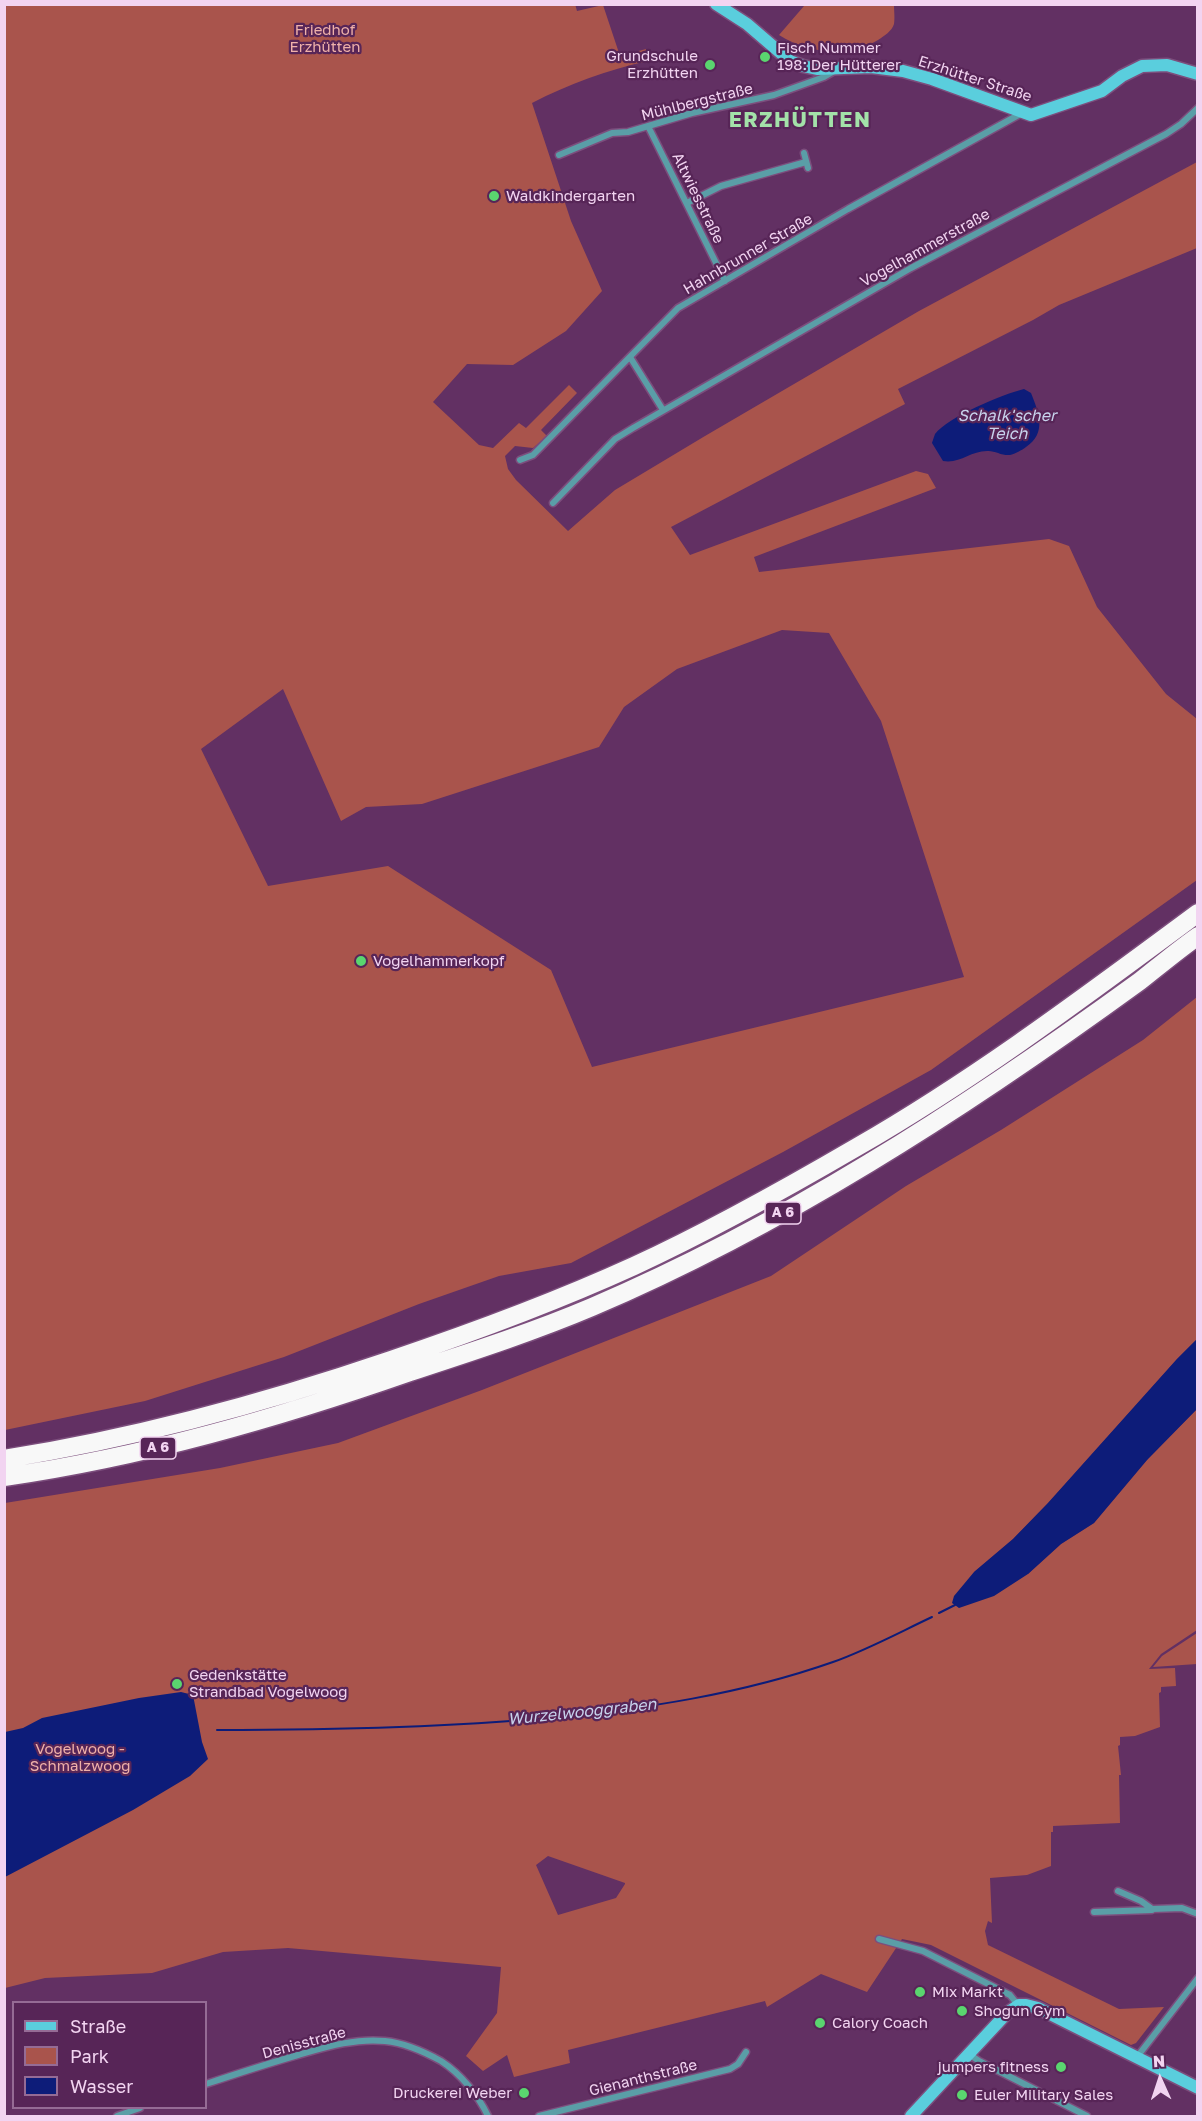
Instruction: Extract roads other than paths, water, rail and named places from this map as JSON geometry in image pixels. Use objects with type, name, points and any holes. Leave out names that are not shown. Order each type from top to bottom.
[{"type":"highway","name":"A 6","points":[[4,1459],[168,1427],[307,1388],[471,1333],[581,1290],[706,1231],[859,1146],[1036,1032],[1197,913]]},
{"type":"highway","name":"A 6","points":[[4,1477],[41,1472],[172,1445],[308,1407],[588,1308],[662,1276],[731,1241],[868,1164],[966,1103],[1141,980],[1197,936]]},
{"type":"street","name":"Erzhütter Straße","points":[[716,4],[747,24],[790,61],[818,69],[872,67],[903,71],[1031,115],[1102,92],[1122,76],[1142,66],[1167,65],[1197,74]]},
{"type":"street","name":"Mühlbergstraße","points":[[559,155],[612,133],[628,132],[692,113],[786,91],[824,77],[840,68]]},
{"type":"street","name":"Vogelhammerstraße","points":[[553,502],[615,439],[911,268],[1166,134],[1181,124],[1197,108]]},
{"type":"street","name":"Hahnbrunner Straße","points":[[520,460],[533,455],[678,308],[848,209],[1022,113]]},
{"type":"street","name":"Altwiesstraße","points":[[648,126],[725,281]]},
{"type":"street","points":[[687,203],[721,186],[807,165],[804,153]]},
{"type":"street","points":[[630,357],[663,410]]},
{"type":"street","points":[[1118,1891],[1141,1901],[1152,1910]]},
{"type":"street","points":[[1094,1912],[1182,1908],[1197,1914]]},
{"type":"street","points":[[879,1939],[923,1951],[1010,1995],[1019,2005]]},
{"type":"street","points":[[1137,2057],[1197,1978]]},
{"type":"street","points":[[910,2116],[1007,2013],[1019,2005],[1038,2008],[1197,2088]]},
{"type":"street","name":"Denisstraße","points":[[207,2084],[329,2047],[357,2041],[382,2041],[414,2048],[449,2066],[469,2085],[488,2116]]},
{"type":"street","name":"Gienanthstraße","points":[[539,2116],[730,2069],[738,2064],[746,2052]]},
{"type":"street","points":[[969,2054],[1087,2116]]},
{"type":"street","points":[[118,2116],[137,2109]]},
{"type":"water","name":"Schalk'scher Teich","points":[[1024,389],[1031,393],[1037,408],[1039,429],[1033,441],[1010,455],[987,451],[955,461],[943,461],[932,443],[935,434],[942,427],[977,407]]},
{"type":"water","points":[[1197,1339],[1197,1409],[1147,1460],[1094,1523],[1061,1544],[1028,1574],[994,1596],[959,1608],[952,1603],[954,1596],[974,1572],[1013,1539],[1048,1503]]},
{"type":"water","points":[[181,1692],[193,1695],[202,1742],[208,1759],[190,1776],[133,1810],[5,1877],[5,1732],[23,1728],[42,1718],[139,1698]]},
{"type":"waterway","points":[[939,1613],[955,1605]]},
{"type":"waterway","name":"Wurzelwooggraben","points":[[217,1730],[342,1729],[465,1724],[548,1718],[656,1705],[764,1683],[799,1673],[858,1652],[932,1617]]},
{"type":"place","name":"Fisch Nummer 198: Der Hütterer","points":[[765,57]]},
{"type":"place","name":"Grundschule Erzhütten","points":[[710,65]]},
{"type":"place","name":"Waldkindergarten","points":[[494,196]]},
{"type":"place","name":"Vogelhammerkopf","points":[[361,961]]},
{"type":"place","name":"Gedenkstätte Strandbad Vogelwoog","points":[[177,1684]]},
{"type":"place","name":"Mix Markt","points":[[920,1992]]},
{"type":"place","name":"Shogun Gym","points":[[962,2011]]},
{"type":"place","name":"Calory Coach","points":[[820,2023]]},
{"type":"place","name":"jumpers fitness","points":[[1061,2067]]},
{"type":"place","name":"Druckerei Weber","points":[[524,2093]]},
{"type":"place","name":"Euler Military Sales","points":[[962,2095]]},
{"type":"district","name":"ERZHÜTTEN","points":[[800,120]]},
{"type":"park label","name":"Friedhof Erzhütten","points":[[325,38]]},
{"type":"park label","name":"Vogelwoog - Schmalzwoog","points":[[80,1758]]}]
